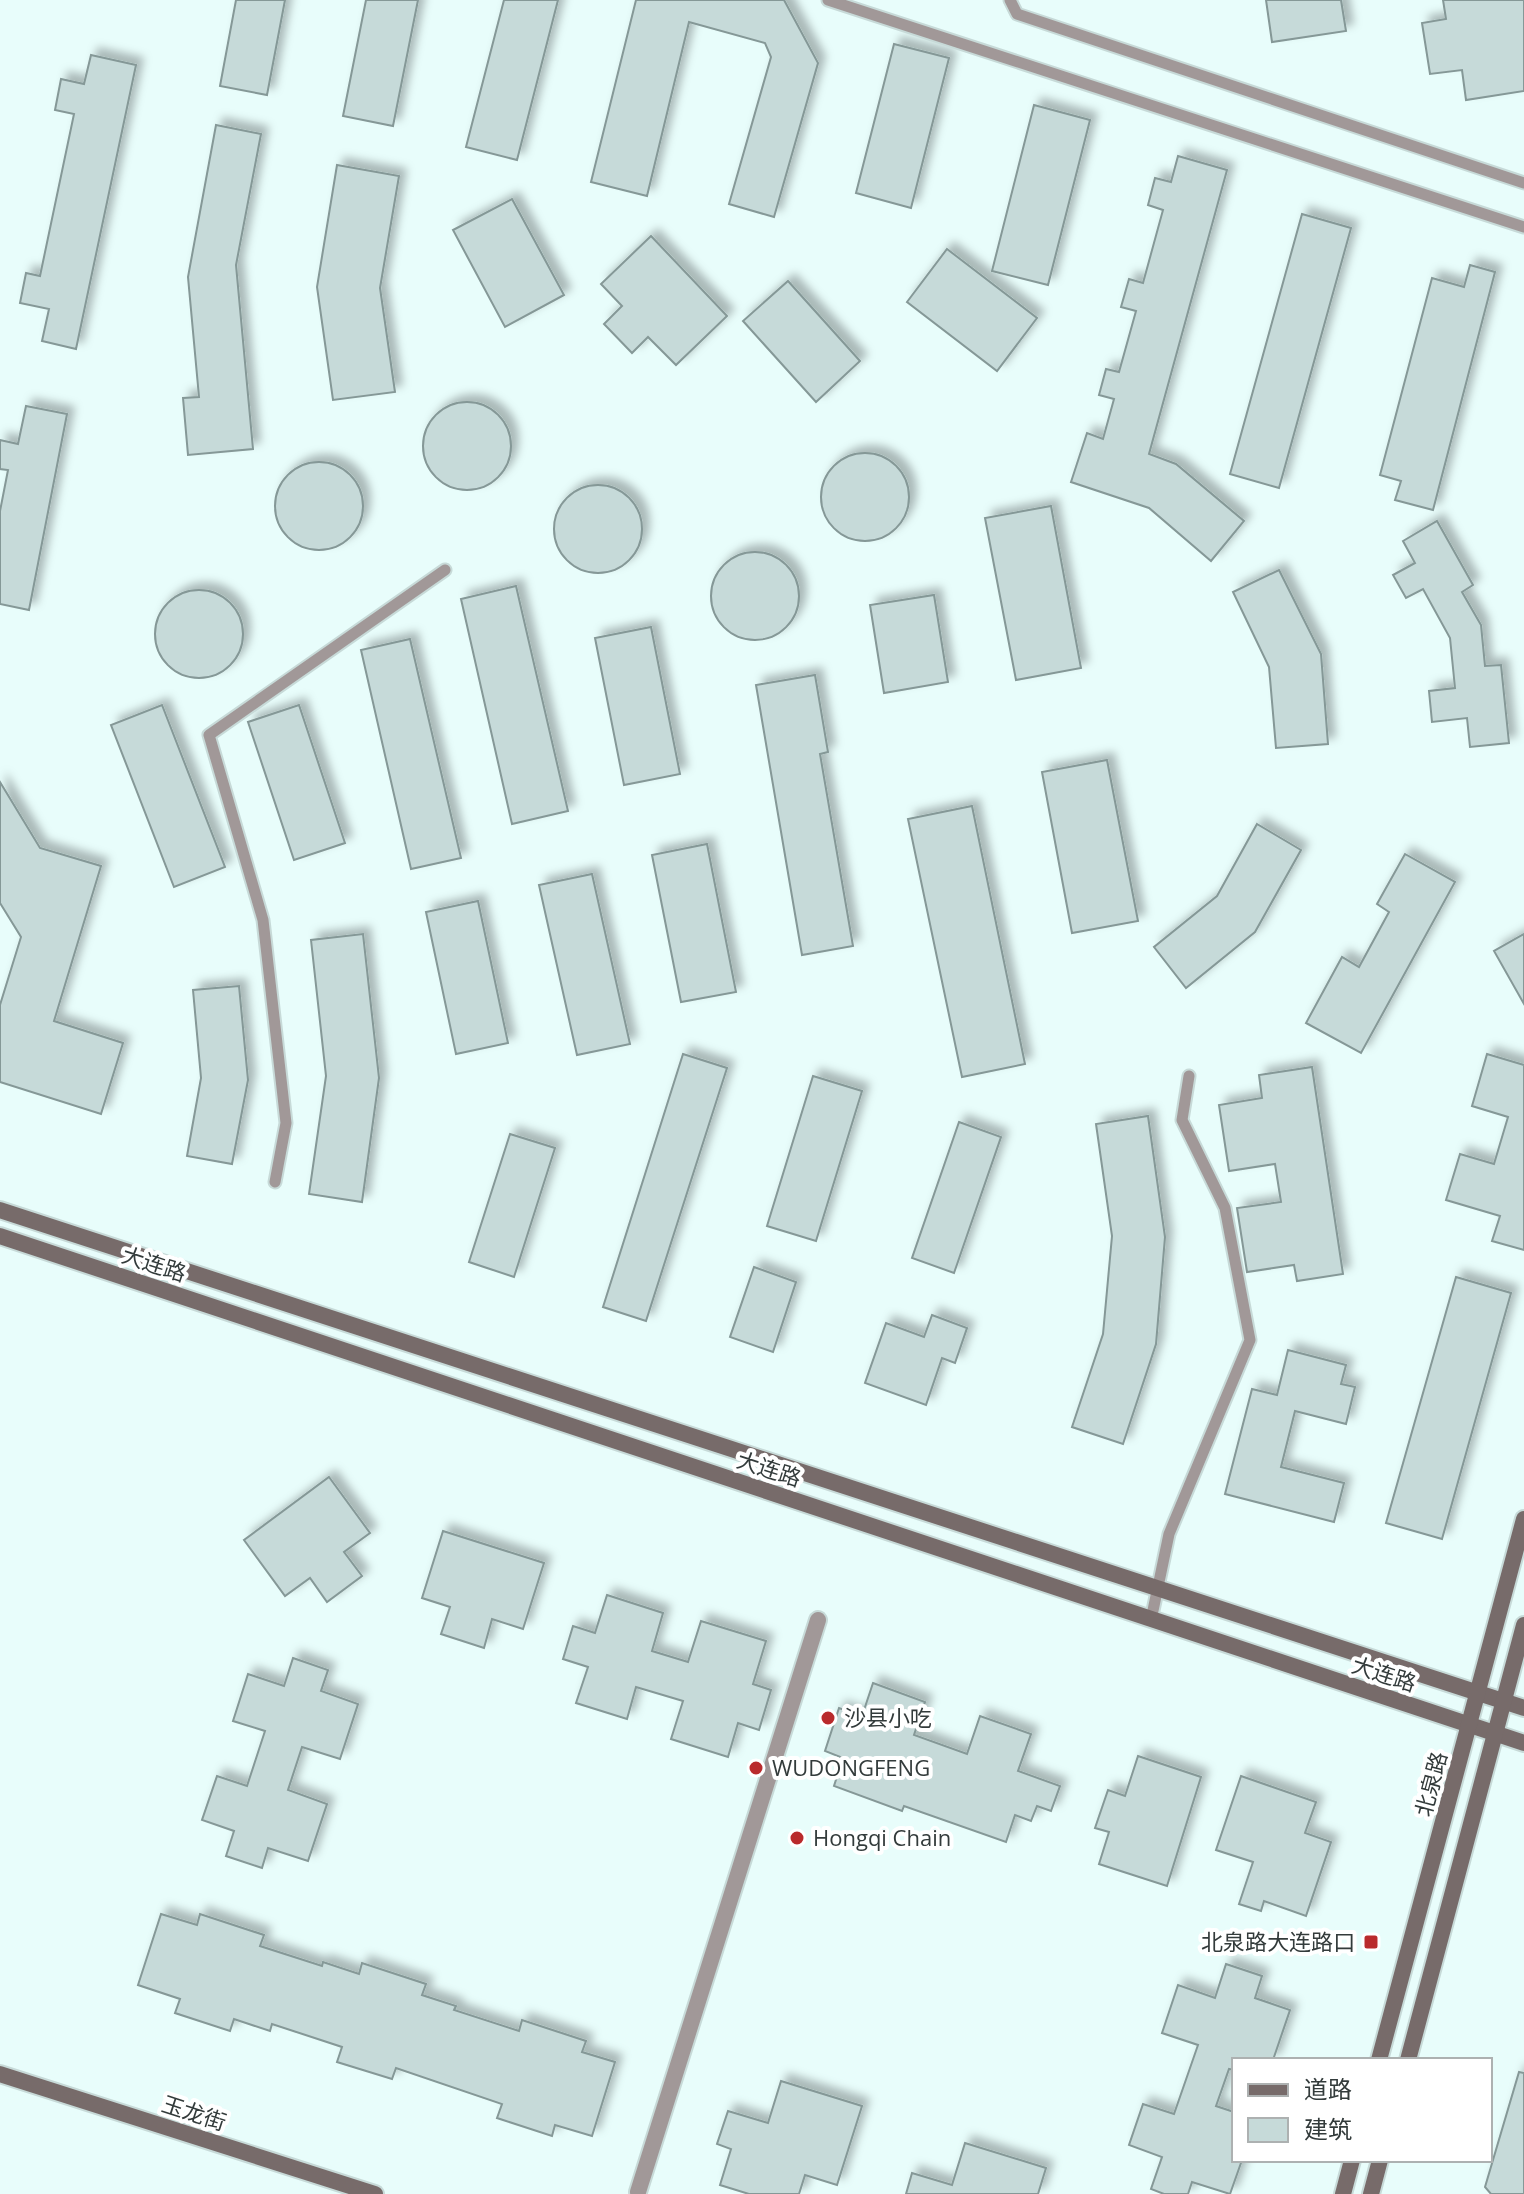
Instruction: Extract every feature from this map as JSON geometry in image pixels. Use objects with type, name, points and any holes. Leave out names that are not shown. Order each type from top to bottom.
[{"type":"street","name":"大连路","points":[[0,1210],[1524,1708]]},
{"type":"street","name":"大连路","points":[[0,1236],[1524,1743]]},
{"type":"street","name":"北泉路","points":[[1380,2058],[1524,1519]]},
{"type":"street","points":[[638,2192],[818,1620]]},
{"type":"street","points":[[1409,2058],[1524,1625]]},
{"type":"street","name":"玉龙街","points":[[0,2074],[375,2194]]},
{"type":"street","points":[[1343,2194],[1351,2162]]},
{"type":"street","points":[[1371,2194],[1379,2162]]},
{"type":"lane","points":[[828,0],[1524,227]]},
{"type":"lane","points":[[1010,0],[1017,14],[1524,183]]},
{"type":"lane","points":[[275,1182],[286,1123],[263,920],[209,735],[445,570]]},
{"type":"lane","points":[[1151,1620],[1169,1534],[1250,1340],[1225,1208],[1182,1120],[1189,1076]]},
{"type":"building","points":[[236,0],[285,0],[267,95],[220,86]]},
{"type":"building","points":[[366,0],[418,0],[393,126],[343,116]]},
{"type":"building","points":[[504,0],[558,0],[517,160],[466,147]]},
{"type":"building","points":[[636,0],[784,0],[818,63],[774,217],[729,204],[771,57],[765,43],[689,22],[647,196],[591,182]]},
{"type":"building","points":[[1266,0],[1341,0],[1346,31],[1272,42]]},
{"type":"building","points":[[1443,0],[1524,0],[1524,91],[1466,100],[1462,70],[1430,74],[1422,23],[1446,19]]},
{"type":"building","points":[[894,44],[949,58],[911,208],[856,193]]},
{"type":"building","points":[[91,55],[136,65],[76,349],[42,341],[49,309],[20,303],[26,273],[40,276],[74,114],[55,110],[61,79],[84,84]]},
{"type":"building","points":[[1034,105],[1090,120],[1048,285],[992,271]]},
{"type":"building","points":[[216,125],[261,134],[236,265],[253,449],[188,455],[183,398],[199,397],[188,277]]},
{"type":"building","points":[[1178,156],[1227,170],[1149,454],[1176,464],[1244,521],[1211,561],[1149,508],[1071,482],[1087,433],[1103,439],[1114,399],[1099,395],[1106,369],[1119,372],[1136,311],[1121,307],[1129,279],[1143,283],[1163,210],[1148,205],[1155,178],[1171,182]]},
{"type":"building","points":[[337,165],[399,176],[380,288],[395,392],[333,400],[317,287]]},
{"type":"building","points":[[512,199],[564,295],[505,327],[453,230]]},
{"type":"building","points":[[1302,214],[1351,228],[1279,488],[1230,474]]},
{"type":"building","points":[[651,236],[727,316],[676,365],[648,337],[632,353],[604,324],[622,306],[601,284]]},
{"type":"building","points":[[947,249],[1037,318],[997,371],[907,302]]},
{"type":"building","points":[[1470,265],[1495,272],[1433,510],[1395,500],[1401,481],[1380,475],[1432,278],[1464,287]]},
{"type":"building","points":[[788,281],[860,361],[816,402],[743,321]]},
{"type":"building","points":[[458,402],[476,402],[492,409],[504,421],[511,437],[511,455],[504,471],[492,483],[476,490],[458,490],[442,483],[430,471],[423,455],[423,437],[430,421],[442,409]]},
{"type":"building","points":[[26,406],[67,414],[29,610],[0,604],[0,511],[8,470],[0,469],[0,440],[18,444]]},
{"type":"building","points":[[856,453],[874,453],[890,460],[902,472],[909,488],[909,506],[902,522],[890,534],[874,541],[856,541],[840,534],[828,522],[821,506],[821,488],[828,472],[840,460]]},
{"type":"building","points":[[310,462],[328,462],[344,469],[356,481],[363,497],[363,515],[356,531],[344,543],[328,550],[310,550],[294,543],[282,531],[275,515],[275,497],[282,481],[294,469]]},
{"type":"building","points":[[589,485],[607,485],[623,492],[635,504],[642,520],[642,538],[635,554],[623,566],[607,573],[589,573],[573,566],[561,554],[554,538],[554,520],[561,504],[573,492]]},
{"type":"building","points":[[1051,506],[1081,668],[1016,680],[985,518]]},
{"type":"building","points":[[1437,521],[1473,585],[1462,592],[1481,625],[1485,666],[1501,665],[1509,743],[1470,747],[1467,718],[1432,722],[1429,691],[1455,688],[1450,638],[1423,589],[1406,598],[1393,575],[1415,563],[1403,541]]},
{"type":"building","points":[[746,552],[764,552],[780,559],[792,571],[799,587],[799,605],[792,621],[780,633],[764,640],[746,640],[730,633],[718,621],[711,605],[711,587],[718,571],[730,559]]},
{"type":"building","points":[[1279,570],[1321,654],[1328,744],[1276,748],[1269,667],[1233,592]]},
{"type":"building","points":[[516,586],[568,811],[512,824],[461,599]]},
{"type":"building","points":[[190,590],[208,590],[224,597],[236,609],[243,625],[243,643],[236,659],[224,671],[208,678],[190,678],[174,671],[162,659],[155,643],[155,625],[162,609],[174,597]]},
{"type":"building","points":[[934,595],[948,682],[884,693],[870,605]]},
{"type":"building","points":[[651,627],[680,774],[624,785],[595,638]]},
{"type":"building","points":[[410,639],[461,858],[411,869],[361,650]]},
{"type":"building","points":[[815,675],[828,752],[820,754],[853,946],[802,955],[756,685]]},
{"type":"building","points":[[162,705],[225,867],[174,887],[111,725]]},
{"type":"building","points":[[299,705],[345,843],[294,860],[248,722]]},
{"type":"building","points":[[1107,760],[1138,921],[1072,933],[1042,772]]},
{"type":"building","points":[[0,782],[40,848],[101,866],[54,1021],[123,1043],[101,1114],[0,1082],[0,1005],[21,937],[0,903]]},
{"type":"building","points":[[972,806],[1025,1064],[962,1077],[908,819]]},
{"type":"building","points":[[1257,824],[1301,850],[1255,932],[1186,988],[1154,947],[1217,896]]},
{"type":"building","points":[[707,844],[736,992],[681,1002],[652,855]]},
{"type":"building","points":[[1405,854],[1455,882],[1361,1053],[1306,1023],[1342,957],[1359,967],[1389,912],[1377,904]]},
{"type":"building","points":[[592,874],[630,1044],[577,1055],[539,885]]},
{"type":"building","points":[[478,901],[508,1043],[456,1054],[426,912]]},
{"type":"building","points":[[363,934],[379,1078],[362,1202],[309,1194],[326,1076],[311,940]]},
{"type":"building","points":[[1524,934],[1524,1004],[1494,951]]},
{"type":"building","points":[[239,986],[248,1080],[232,1164],[187,1156],[201,1078],[193,990]]},
{"type":"building","points":[[683,1054],[727,1068],[646,1321],[603,1307]]},
{"type":"building","points":[[1487,1054],[1524,1065],[1524,1250],[1492,1241],[1500,1216],[1446,1200],[1460,1154],[1494,1164],[1508,1117],[1472,1106]]},
{"type":"building","points":[[1312,1067],[1343,1274],[1297,1281],[1294,1265],[1247,1272],[1237,1208],[1281,1202],[1275,1164],[1229,1171],[1219,1105],[1262,1098],[1259,1075]]},
{"type":"building","points":[[813,1076],[862,1091],[816,1241],[767,1226]]},
{"type":"building","points":[[1148,1116],[1165,1237],[1156,1344],[1123,1444],[1072,1427],[1103,1334],[1112,1236],[1096,1124]]},
{"type":"building","points":[[959,1122],[1001,1137],[954,1273],[912,1258]]},
{"type":"building","points":[[510,1134],[555,1148],[514,1277],[469,1262]]},
{"type":"building","points":[[754,1267],[796,1282],[773,1352],[730,1337]]},
{"type":"building","points":[[1456,1277],[1511,1293],[1442,1539],[1386,1523]]},
{"type":"building","points":[[932,1315],[967,1328],[955,1363],[942,1358],[926,1405],[865,1383],[886,1323],[924,1337]]},
{"type":"building","points":[[1288,1350],[1346,1365],[1341,1384],[1355,1387],[1346,1424],[1295,1411],[1281,1467],[1344,1483],[1334,1522],[1225,1494],[1252,1389],[1277,1395]]},
{"type":"building","points":[[329,1477],[370,1533],[344,1552],[362,1576],[327,1602],[310,1578],[285,1596],[244,1540]]},
{"type":"building","points":[[443,1531],[544,1563],[523,1629],[492,1619],[484,1648],[441,1634],[450,1607],[422,1598]]},
{"type":"building","points":[[607,1595],[663,1613],[652,1651],[688,1662],[701,1621],[766,1641],[753,1684],[771,1690],[759,1730],[738,1723],[728,1757],[671,1739],[683,1701],[636,1687],[627,1719],[576,1703],[588,1667],[563,1659],[573,1626],[595,1633]]},
{"type":"building","points":[[293,1658],[328,1670],[321,1691],[358,1704],[340,1759],[302,1747],[288,1790],[327,1804],[308,1861],[268,1848],[262,1868],[226,1856],[234,1831],[202,1820],[217,1776],[247,1786],[265,1731],[233,1721],[248,1674],[284,1686]]},
{"type":"building","points":[[873,1683],[925,1702],[914,1735],[967,1754],[980,1716],[1031,1734],[1018,1771],[1060,1786],[1051,1811],[1037,1806],[1031,1821],[1015,1815],[1006,1842],[904,1806],[902,1811],[834,1786],[843,1758],[825,1751],[839,1708],[862,1716]]},
{"type":"building","points":[[1138,1756],[1201,1777],[1167,1886],[1099,1864],[1109,1832],[1095,1828],[1108,1790],[1125,1796]]},
{"type":"building","points":[[1241,1776],[1316,1802],[1305,1833],[1331,1842],[1306,1916],[1264,1901],[1261,1911],[1239,1904],[1253,1862],[1216,1850]]},
{"type":"building","points":[[161,1914],[197,1925],[200,1914],[264,1935],[260,1946],[322,1966],[323,1962],[359,1974],[362,1963],[426,1984],[422,1995],[456,2006],[454,2010],[519,2031],[522,2020],[586,2041],[582,2052],[615,2062],[592,2136],[555,2125],[552,2136],[497,2118],[502,2104],[396,2068],[392,2079],[337,2062],[342,2047],[272,2024],[270,2031],[234,2019],[230,2031],[175,2013],[180,1999],[138,1985]]},
{"type":"building","points":[[1226,1964],[1262,1976],[1255,1998],[1290,2010],[1274,2058],[1232,2058],[1232,2070],[1229,2069],[1216,2106],[1232,2111],[1232,2162],[1241,2162],[1230,2194],[1192,2182],[1188,2194],[1164,2194],[1151,2189],[1162,2157],[1129,2145],[1143,2104],[1174,2114],[1198,2045],[1162,2033],[1178,1985],[1215,1998]]},
{"type":"building","points":[[1519,2072],[1524,2073],[1524,2194],[1491,2194],[1485,2187]]},
{"type":"building","points":[[781,2081],[862,2106],[837,2185],[805,2175],[799,2194],[749,2194],[720,2185],[731,2149],[717,2144],[728,2111],[768,2123]]},
{"type":"building","points":[[965,2143],[1046,2168],[1038,2194],[906,2194],[912,2173],[952,2185]]},
{"type":"place","name":"沙县小吃","points":[[828,1718]]},
{"type":"place","name":"WUDONGFENG","points":[[756,1768]]},
{"type":"place","name":"Hongqi Chain","points":[[797,1838]]},
{"type":"place","name":"北泉路大连路口","points":[[1371,1942]]}]
